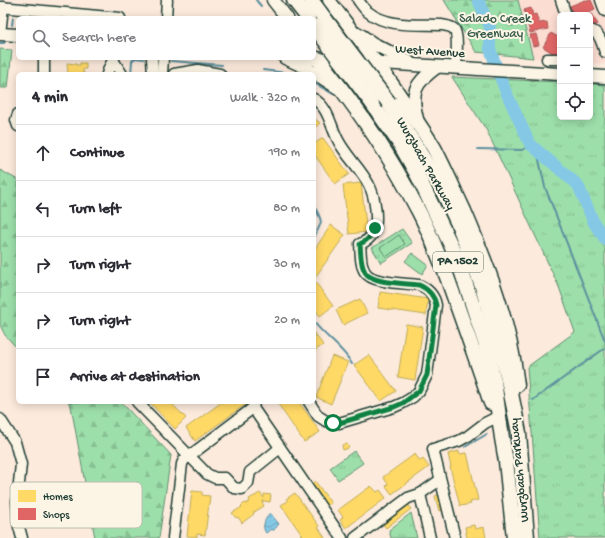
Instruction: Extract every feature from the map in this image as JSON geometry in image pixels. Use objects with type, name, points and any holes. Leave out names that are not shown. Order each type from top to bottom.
[{"type":"highway","name":"Wurzbach Parkway","points":[[294,0],[310,16]]},
{"type":"highway","name":"Wurzbach Parkway","points":[[311,0],[313,16]]},
{"type":"highway","name":"Wurzbach Parkway","points":[[316,22],[389,103],[441,187],[459,226],[482,286],[507,374],[519,433],[527,538]]},
{"type":"highway","name":"Wurzbach Parkway","points":[[316,23],[400,144],[418,176],[457,258],[485,342],[494,381],[506,461],[514,538]]},
{"type":"highway","points":[[316,56],[350,99],[386,153],[418,209],[439,257],[469,337],[502,438]]},
{"type":"highway","points":[[376,62],[397,91],[448,175],[480,249],[503,313],[514,358],[518,398],[519,433]]},
{"type":"highway","points":[[350,99],[360,86],[377,83],[385,84],[397,91]]},
{"type":"main road","points":[[329,0],[376,62]]},
{"type":"main road","points":[[273,1],[276,16]]},
{"type":"main road","points":[[273,1],[285,16]]},
{"type":"main road","points":[[316,39],[336,40],[341,36],[344,30],[343,18]]},
{"type":"main road","points":[[352,29],[372,43],[418,66]]},
{"type":"main road","points":[[0,34],[16,35]]},
{"type":"main road","name":"West Avenue","points":[[316,56],[418,66],[557,74]]},
{"type":"main road","points":[[289,60],[313,72]]},
{"type":"main road","points":[[418,124],[413,105],[414,92],[418,83],[424,76],[437,67]]},
{"type":"main road","points":[[316,74],[327,80],[350,99]]},
{"type":"main road","points":[[593,76],[605,77]]},
{"type":"street","points":[[166,16],[167,0]]},
{"type":"street","points":[[358,0],[366,11],[382,20],[393,23],[442,25],[454,28],[457,40],[456,68]]},
{"type":"street","points":[[561,0],[565,12]]},
{"type":"street","points":[[601,0],[605,10]]},
{"type":"street","points":[[0,34],[2,7],[99,16]]},
{"type":"street","points":[[593,35],[605,52]]},
{"type":"street","points":[[547,59],[557,59]]},
{"type":"street","points":[[44,60],[44,72]]},
{"type":"street","points":[[108,72],[113,60]]},
{"type":"street","points":[[115,60],[121,72]]},
{"type":"street","points":[[152,60],[153,72]]},
{"type":"street","points":[[162,72],[163,60]]},
{"type":"street","points":[[191,72],[198,70],[202,72]]},
{"type":"street","points":[[310,404],[318,416],[326,421],[339,423],[394,407],[413,397],[419,391],[427,375],[436,305],[430,293],[424,287],[419,285],[376,280],[365,272],[360,244],[367,241],[373,234],[375,228],[376,218],[373,197],[365,178],[338,140],[324,107],[316,101]]},
{"type":"street","points":[[139,404],[211,476],[215,478],[225,478],[234,488],[242,489],[246,486],[250,472],[280,448]]},
{"type":"street","points":[[173,538],[182,464],[184,460],[253,405],[280,448],[342,538]]},
{"type":"street","points":[[455,538],[433,449],[459,441],[468,436],[481,425],[495,418]]},
{"type":"street","points":[[0,419],[15,442],[19,453],[21,464],[19,482]]},
{"type":"street","points":[[355,538],[408,498],[420,494],[440,480]]},
{"type":"street","points":[[420,494],[430,538]]},
{"type":"street","points":[[19,528],[22,538]]},
{"type":"shaded area","points":[[518,0],[605,0],[605,64],[593,63],[593,12],[557,12],[557,60],[533,58]]},
{"type":"green space","name":"Salado Creek Greenway","points":[[444,0],[518,0],[533,58],[476,52]]},
{"type":"green space","points":[[0,49],[12,50],[8,88],[0,88]]},
{"type":"green space","points":[[452,77],[557,82],[557,120],[593,120],[593,84],[605,85],[605,538],[540,538],[527,367],[575,332],[559,287],[487,131]]},
{"type":"green space","points":[[0,170],[16,179],[16,347],[5,335],[0,325]]},
{"type":"green space","points":[[402,229],[412,243],[381,263],[372,248]]},
{"type":"green space","points":[[399,235],[405,244],[386,257],[380,248]]},
{"type":"green space","points":[[412,253],[428,265],[422,274],[405,261]]},
{"type":"green space","points":[[70,404],[123,404],[171,455],[159,538],[95,538],[93,528],[142,528],[142,482],[85,482]]},
{"type":"green space","points":[[354,451],[363,463],[338,480],[330,468]]},
{"type":"green space","points":[[411,513],[417,538],[391,538],[389,530]]},
{"type":"water","points":[[270,513],[279,524],[273,531],[271,529],[266,533],[264,523]]},
{"type":"building: Homes","points":[[67,63],[80,65],[80,63],[86,63],[86,69],[83,69],[83,72],[68,72]]},
{"type":"building: Homes","points":[[316,120],[320,123],[316,127]]},
{"type":"building: Homes","points":[[323,138],[349,174],[335,184],[316,157],[316,143]]},
{"type":"building: Homes","points":[[361,183],[367,232],[349,234],[343,185]]},
{"type":"building: Homes","points":[[331,225],[345,235],[316,276],[316,247]]},
{"type":"building: Homes","points":[[316,283],[333,306],[320,316],[316,311]]},
{"type":"building: Homes","points":[[380,292],[428,299],[426,315],[378,308]]},
{"type":"building: Homes","points":[[360,299],[367,313],[343,325],[336,310]]},
{"type":"building: Homes","points":[[406,324],[423,327],[415,380],[398,377]]},
{"type":"building: Homes","points":[[316,336],[323,345],[316,350]]},
{"type":"building: Homes","points":[[369,355],[396,391],[381,401],[354,365]]},
{"type":"building: Homes","points":[[332,356],[348,362],[331,404],[316,397]]},
{"type":"building: Homes","points":[[151,404],[172,404],[186,418],[175,429]]},
{"type":"building: Homes","points":[[219,404],[246,404],[195,441],[186,428]]},
{"type":"building: Homes","points":[[278,404],[300,404],[320,432],[304,442]]},
{"type":"building: Homes","points":[[347,444],[349,448],[343,450],[342,445]]},
{"type":"building: Homes","points":[[459,451],[459,454],[467,453],[478,500],[470,502],[471,504],[460,506],[448,454]]},
{"type":"building: Homes","points":[[415,454],[420,461],[423,459],[429,467],[392,494],[386,486],[388,484],[383,477]]},
{"type":"building: Homes","points":[[315,481],[331,503],[326,506],[311,484]]},
{"type":"building: Homes","points":[[371,486],[377,492],[380,490],[386,498],[346,528],[340,520],[343,517],[338,510]]},
{"type":"building: Homes","points":[[192,491],[202,492],[202,495],[210,496],[205,535],[197,534],[197,537],[187,536]]},
{"type":"building: Homes","points":[[260,493],[264,498],[264,494],[271,495],[270,502],[262,502],[264,506],[242,523],[238,517],[236,518],[232,513],[250,501],[249,499]]},
{"type":"building: Homes","points":[[295,493],[319,526],[318,527],[325,538],[304,538],[281,505],[288,501],[286,499]]},
{"type":"building: Homes","points":[[440,494],[444,510],[439,511],[435,496]]},
{"type":"building: Homes","points":[[408,504],[411,509],[386,528],[382,523]]},
{"type":"building: Homes","points":[[474,525],[475,529],[484,527],[486,538],[467,538],[465,527]]},
{"type":"building: Shops","points":[[585,0],[591,0],[595,9],[588,12],[573,12],[570,6]]},
{"type":"building: Shops","points":[[531,8],[533,15],[536,14],[539,23],[547,22],[548,29],[530,33],[524,10]]},
{"type":"building: Shops","points":[[593,17],[598,24],[593,27]]},
{"type":"building: Shops","points":[[551,33],[557,36],[556,55],[543,47]]},
{"type":"building: Shops","points":[[536,34],[539,45],[533,46],[530,35]]},
{"type":"waterway","points":[[256,0],[261,6]]},
{"type":"waterway","points":[[478,0],[490,27],[490,49],[505,90],[530,144],[578,185],[594,223],[605,239]]},
{"type":"waterway","points":[[12,25],[13,18]]},
{"type":"waterway","points":[[0,43],[4,43],[5,41]]},
{"type":"waterway","points":[[131,72],[133,60]]},
{"type":"waterway","points":[[171,61],[222,65]]},
{"type":"waterway","points":[[263,70],[278,72]]},
{"type":"waterway","points":[[316,84],[333,94]]},
{"type":"waterway","points":[[478,149],[522,150],[531,145]]},
{"type":"waterway","points":[[537,151],[545,187],[605,341]]},
{"type":"waterway","points":[[316,210],[321,222],[316,233]]},
{"type":"waterway","points":[[316,324],[344,352],[352,364]]},
{"type":"waterway","points":[[533,400],[605,348]]},
{"type":"waterway","points":[[465,447],[487,434]]},
{"type":"route","points":[[333,423],[344,422],[403,403],[419,391],[424,384],[427,375],[436,305],[434,299],[424,287],[419,285],[376,280],[365,272],[360,244],[367,241],[373,234],[375,228]]}]
